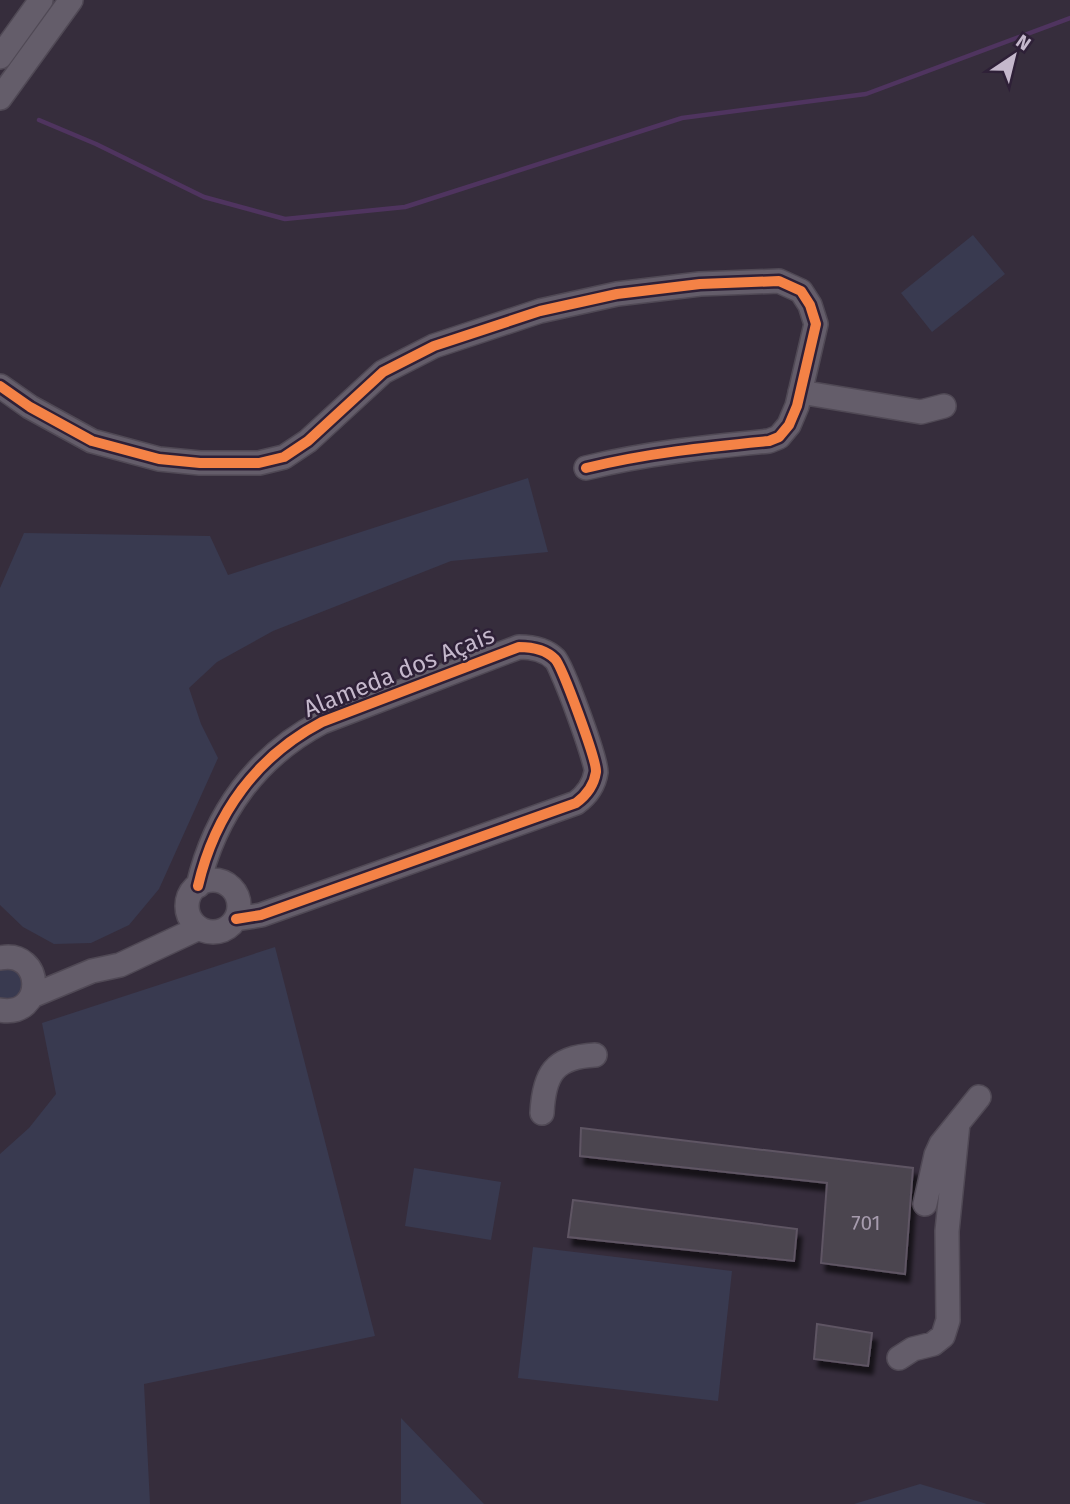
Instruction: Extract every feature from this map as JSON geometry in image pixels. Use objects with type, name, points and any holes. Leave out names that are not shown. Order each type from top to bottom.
[{"type":"street","points":[[0,57],[41,0]]},
{"type":"street","points":[[0,98],[71,0]]},
{"type":"street","points":[[0,386],[30,407],[92,441],[159,459],[200,463],[259,463],[284,457],[308,442],[383,372],[434,346],[540,311],[617,294],[700,284],[779,281],[801,291],[810,305],[816,324],[800,392],[789,425],[779,437],[769,441],[685,449],[621,459],[586,468]]},
{"type":"street","points":[[800,392],[921,412],[944,406]]},
{"type":"street","name":"Alameda dos Açais","points":[[198,886],[202,866],[233,800],[256,770],[287,743],[322,722],[519,647],[542,650],[557,661],[596,764],[592,786],[576,803],[261,915],[236,919]]},
{"type":"street","points":[[216,833],[229,888],[239,902],[236,919],[230,926],[215,932],[199,928],[193,923],[187,907],[188,899],[198,886],[205,882],[229,888],[261,902],[288,904]]},
{"type":"street","points":[[151,949],[187,907]]},
{"type":"street","points":[[1,1011],[20,1009],[32,996],[92,971],[120,965],[199,928]]},
{"type":"street","points":[[8,957],[60,970],[92,971]]},
{"type":"street","points":[[8,957],[34,978],[32,996]]},
{"type":"street","points":[[542,1113],[543,1092],[549,1075],[562,1062],[595,1055]]},
{"type":"street","points":[[925,1204],[941,1144],[979,1097]]},
{"type":"street","points":[[900,1358],[913,1349],[933,1344],[943,1336],[946,1329],[947,1231],[958,1123]]},
{"type":"shaded area","points":[[973,235],[1005,274],[932,332],[901,293]]},
{"type":"shaded area","points":[[528,478],[548,552],[451,561],[273,631],[217,662],[189,688],[201,724],[218,758],[159,889],[129,925],[91,943],[54,944],[23,927],[0,905],[0,588],[24,533],[210,536],[228,575]]},
{"type":"shaded area","points":[[275,947],[375,1336],[144,1384],[150,1504],[0,1504],[0,1154],[29,1128],[56,1094],[42,1023]]},
{"type":"shaded area","points":[[12,969],[22,979],[21,990],[14,997],[0,998],[0,970]]},
{"type":"shaded area","points":[[414,1168],[501,1182],[491,1240],[405,1226]]},
{"type":"shaded area","points":[[533,1247],[732,1271],[718,1401],[518,1378]]},
{"type":"shaded area","points":[[401,1418],[484,1504],[401,1504]]},
{"type":"shaded area","points":[[920,1484],[987,1504],[854,1504]]},
{"type":"building","points":[[581,1128],[913,1168],[905,1274],[821,1263],[827,1183],[580,1156]]},
{"type":"building","points":[[573,1200],[797,1229],[794,1261],[568,1237]]},
{"type":"building","points":[[817,1324],[872,1333],[868,1366],[814,1359]]},
{"type":"waterway","points":[[39,120],[96,144],[204,197],[285,219],[405,207],[682,118],[866,94],[1070,18]]},
{"type":"cycle path","points":[[0,386],[30,407],[92,441],[159,459],[200,463],[259,463],[284,457],[308,441],[383,372],[434,346],[540,311],[617,294],[700,284],[779,281],[801,291],[810,305],[816,324],[797,406],[789,425],[779,437],[769,441],[654,454],[586,468]]},
{"type":"cycle path","points":[[198,886],[215,834],[242,789],[278,752],[299,736],[322,722],[519,647],[538,649],[555,659],[571,695],[595,764],[594,781],[580,800],[261,915],[236,919]]}]
